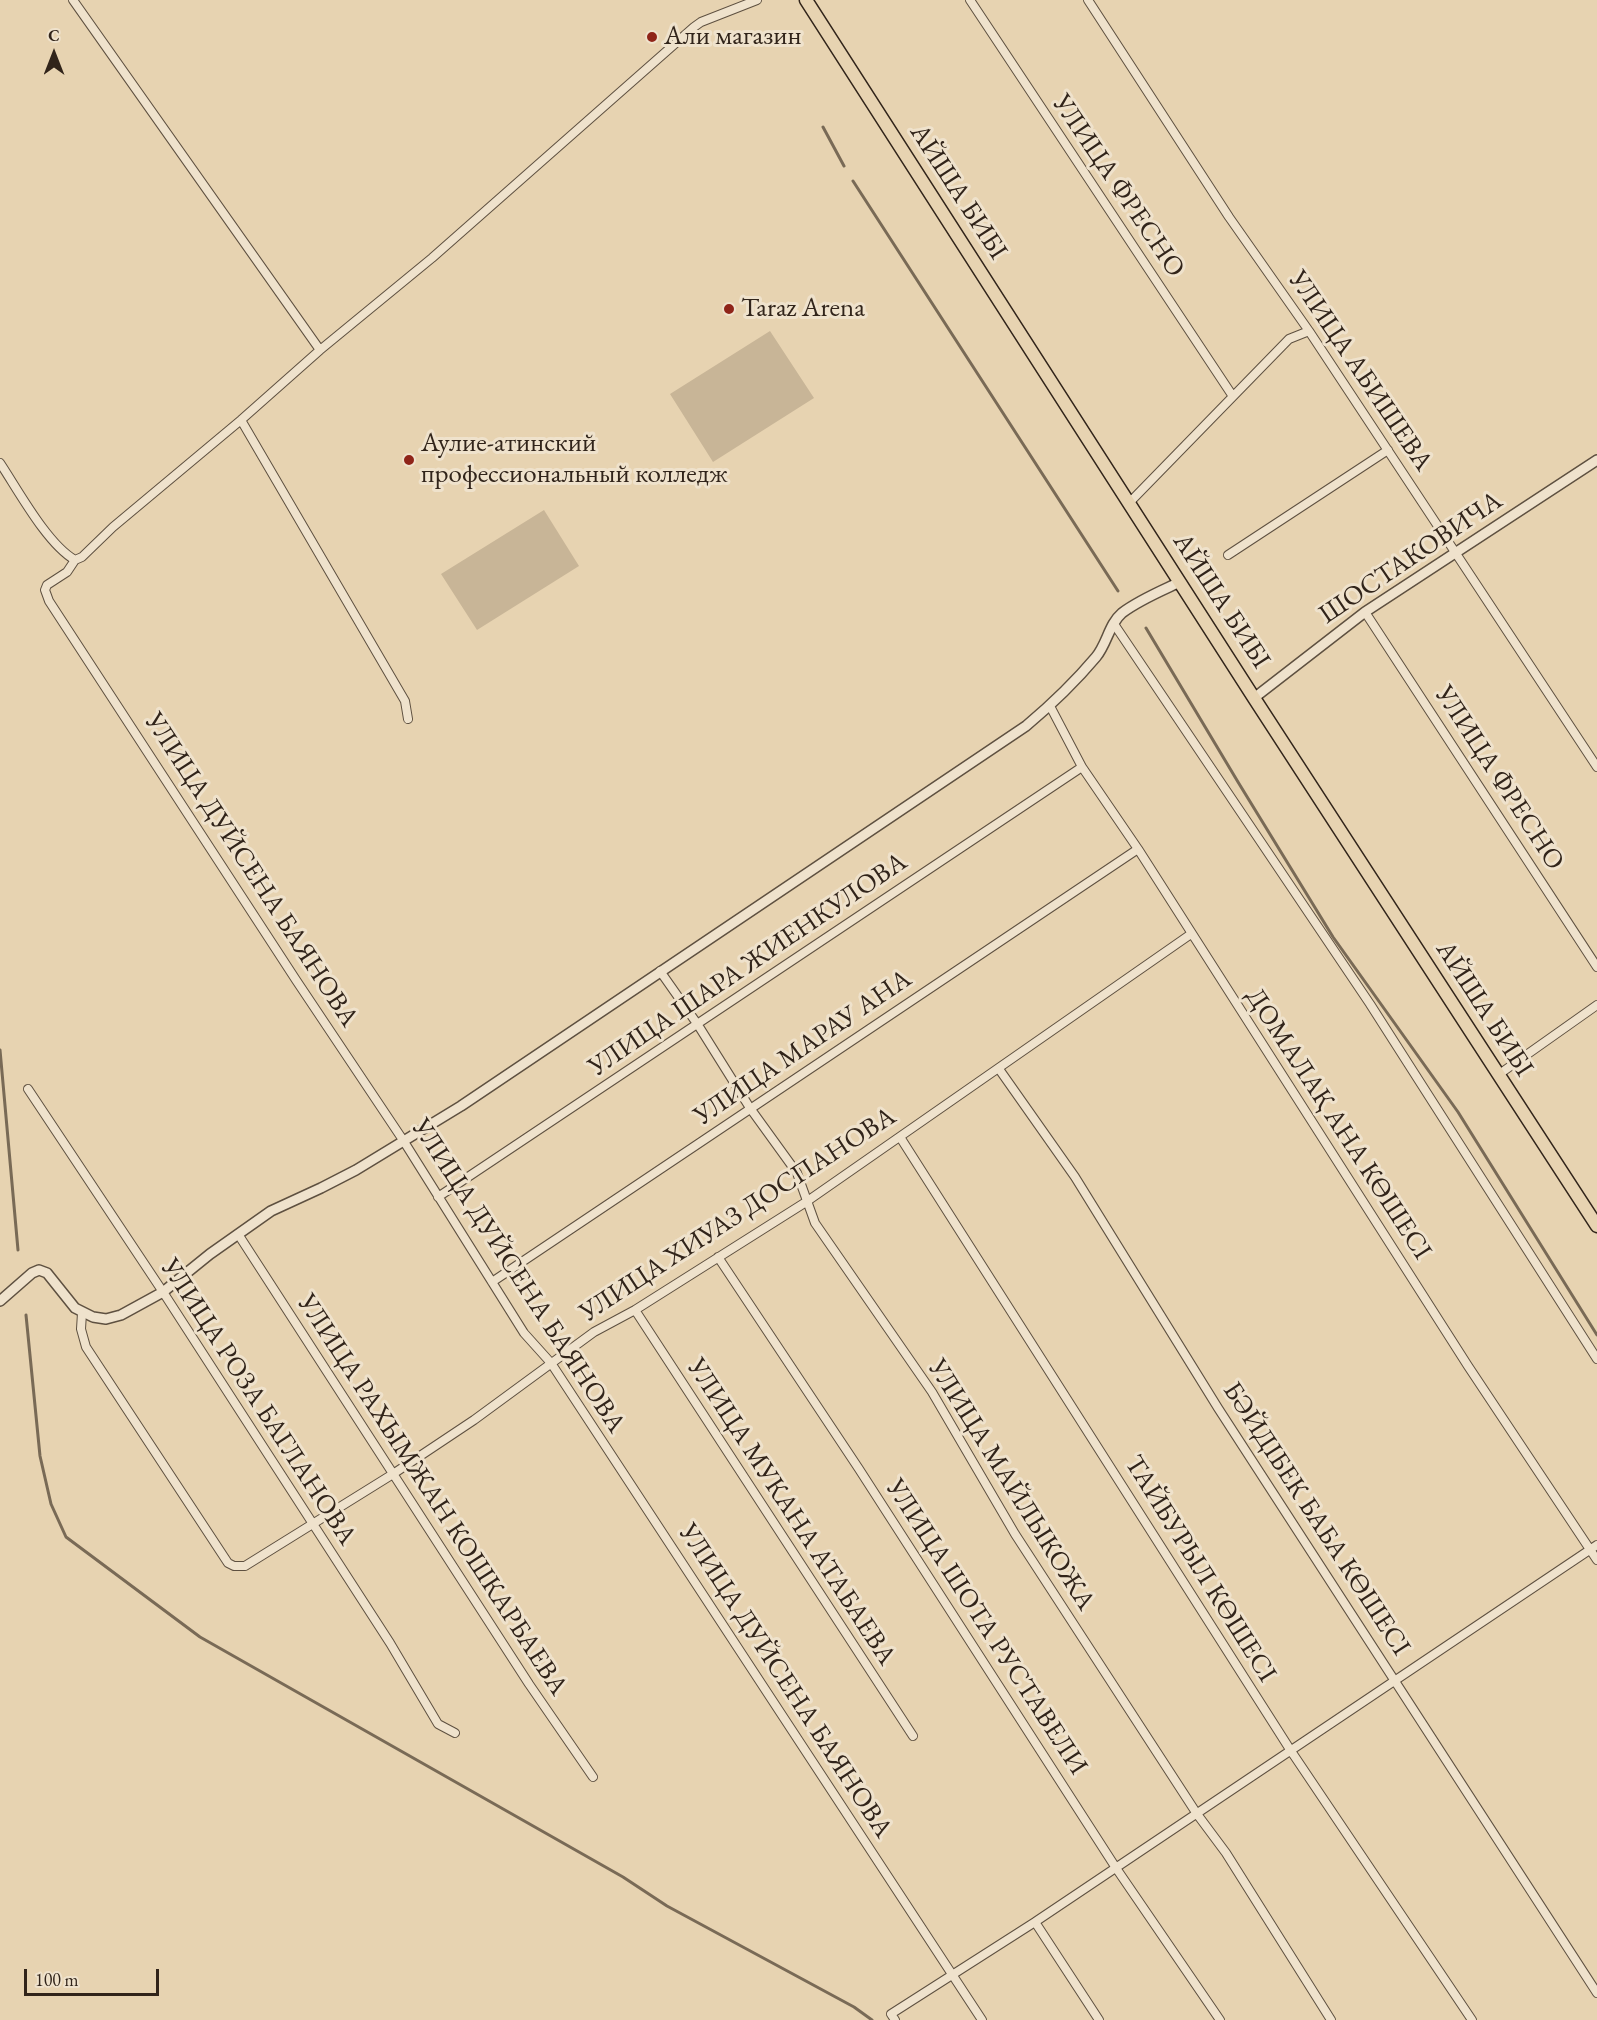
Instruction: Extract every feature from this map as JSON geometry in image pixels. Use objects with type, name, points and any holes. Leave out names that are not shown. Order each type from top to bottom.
[{"type":"main road","name":"АЙША БИБІ","points":[[806,0],[1254,698],[1597,1226]]},
{"type":"street","points":[[73,0],[320,350]]},
{"type":"street","points":[[0,463],[45,529],[67,555],[75,560],[82,557],[113,527],[241,420],[320,350],[432,258],[694,27],[701,22],[757,0]]},
{"type":"street","name":"УЛИЦА ФРЕСНО","points":[[970,0],[1232,395]]},
{"type":"street","name":"УЛИЦА АБИШЕВА","points":[[1088,0],[1229,217],[1309,331],[1597,767]]},
{"type":"street","points":[[1130,502],[1289,339],[1309,331]]},
{"type":"street","points":[[241,420],[405,701],[408,719]]},
{"type":"street","points":[[1228,555],[1388,450]]},
{"type":"street","name":"ШОСТАКОВИЧА","points":[[1254,698],[1365,612],[1597,460]]},
{"type":"street","name":"УЛИЦА ДУЙСЕНА БАЯНОВА","points":[[75,560],[67,572],[47,585],[45,590],[49,601],[403,1140],[524,1333],[551,1363],[982,2020]]},
{"type":"street","points":[[0,1301],[32,1273],[39,1270],[47,1273],[75,1308],[93,1317],[106,1318],[121,1315],[163,1292],[271,1211],[321,1188],[461,1106],[1026,726],[1050,706],[1097,656],[1122,614],[1154,594],[1180,582]]},
{"type":"street","name":"УЛИЦА ФРЕСНО","points":[[1365,612],[1597,967]]},
{"type":"street","points":[[1114,624],[1370,1004],[1597,1359]]},
{"type":"street","name":"ДОМАЛАҚ АНА КӨШЕСІ","points":[[1050,706],[1082,767],[1138,849],[1468,1366],[1594,1547],[1597,1560]]},
{"type":"street","name":"УЛИЦА ШАРА ЖИЕНКУЛОВА","points":[[438,1197],[1082,767]]},
{"type":"street","name":"УЛИЦА МАРАУ АНА","points":[[492,1282],[1138,849]]},
{"type":"street","name":"УЛИЦА ХИУАЗ ДОСПАНОВА","points":[[82,1312],[81,1329],[86,1347],[228,1563],[234,1566],[245,1566],[393,1474],[594,1332],[635,1310],[806,1202],[1191,934]]},
{"type":"street","name":"УЛИЦА МАЙЛЫКОЖА","points":[[660,971],[698,1025],[750,1108],[797,1173],[815,1223],[932,1392],[1015,1534],[1197,1814],[1226,1853],[1331,2020]]},
{"type":"street","points":[[1498,1075],[1597,1005]]},
{"type":"street","name":"БӘЙДІБЕК БАБА КӨШЕСІ","points":[[999,1069],[1075,1177],[1218,1408],[1597,1993]]},
{"type":"street","name":"УЛИЦА РОЗА БАГЛАНОВА","points":[[28,1089],[163,1292],[390,1643],[438,1724],[455,1733]]},
{"type":"street","name":"ТАЙБУРЫЛ КӨШЕСІ","points":[[900,1137],[1291,1751],[1472,2020]]},
{"type":"street","name":"УЛИЦА РАХЫМЖАН КОШКАРБАЕВА","points":[[238,1234],[529,1684],[593,1778]]},
{"type":"street","name":"УЛИЦА ШОТА РУСТАВЕЛИ","points":[[718,1257],[859,1469],[1116,1868],[1220,2020]]},
{"type":"street","name":"УЛИЦА МУКАНА АТАБАЕВА","points":[[635,1310],[913,1736]]},
{"type":"street","points":[[893,2017],[952,1975],[1197,1814],[1594,1547]]},
{"type":"street","points":[[1035,1922],[1099,2020]]},
{"type":"shaded area","points":[[770,331],[814,398],[713,462],[670,394]]},
{"type":"shaded area","points":[[544,510],[579,566],[477,630],[441,574]]},
{"type":"waterway","points":[[823,127],[844,166]]},
{"type":"waterway","points":[[853,181],[1118,591]]},
{"type":"waterway","points":[[1146,628],[1333,937],[1458,1112],[1597,1335]]},
{"type":"waterway","points":[[0,1050],[18,1250]]},
{"type":"waterway","points":[[26,1315],[40,1456],[51,1504],[66,1537],[200,1637],[623,1877],[667,1906],[854,2007],[872,2020]]},
{"type":"place","name":"Али магазин","points":[[652,37]]},
{"type":"place","name":"Taraz Arena","points":[[729,309]]},
{"type":"place","name":"Аулие-атинский профессиональный колледж","points":[[409,460]]}]
